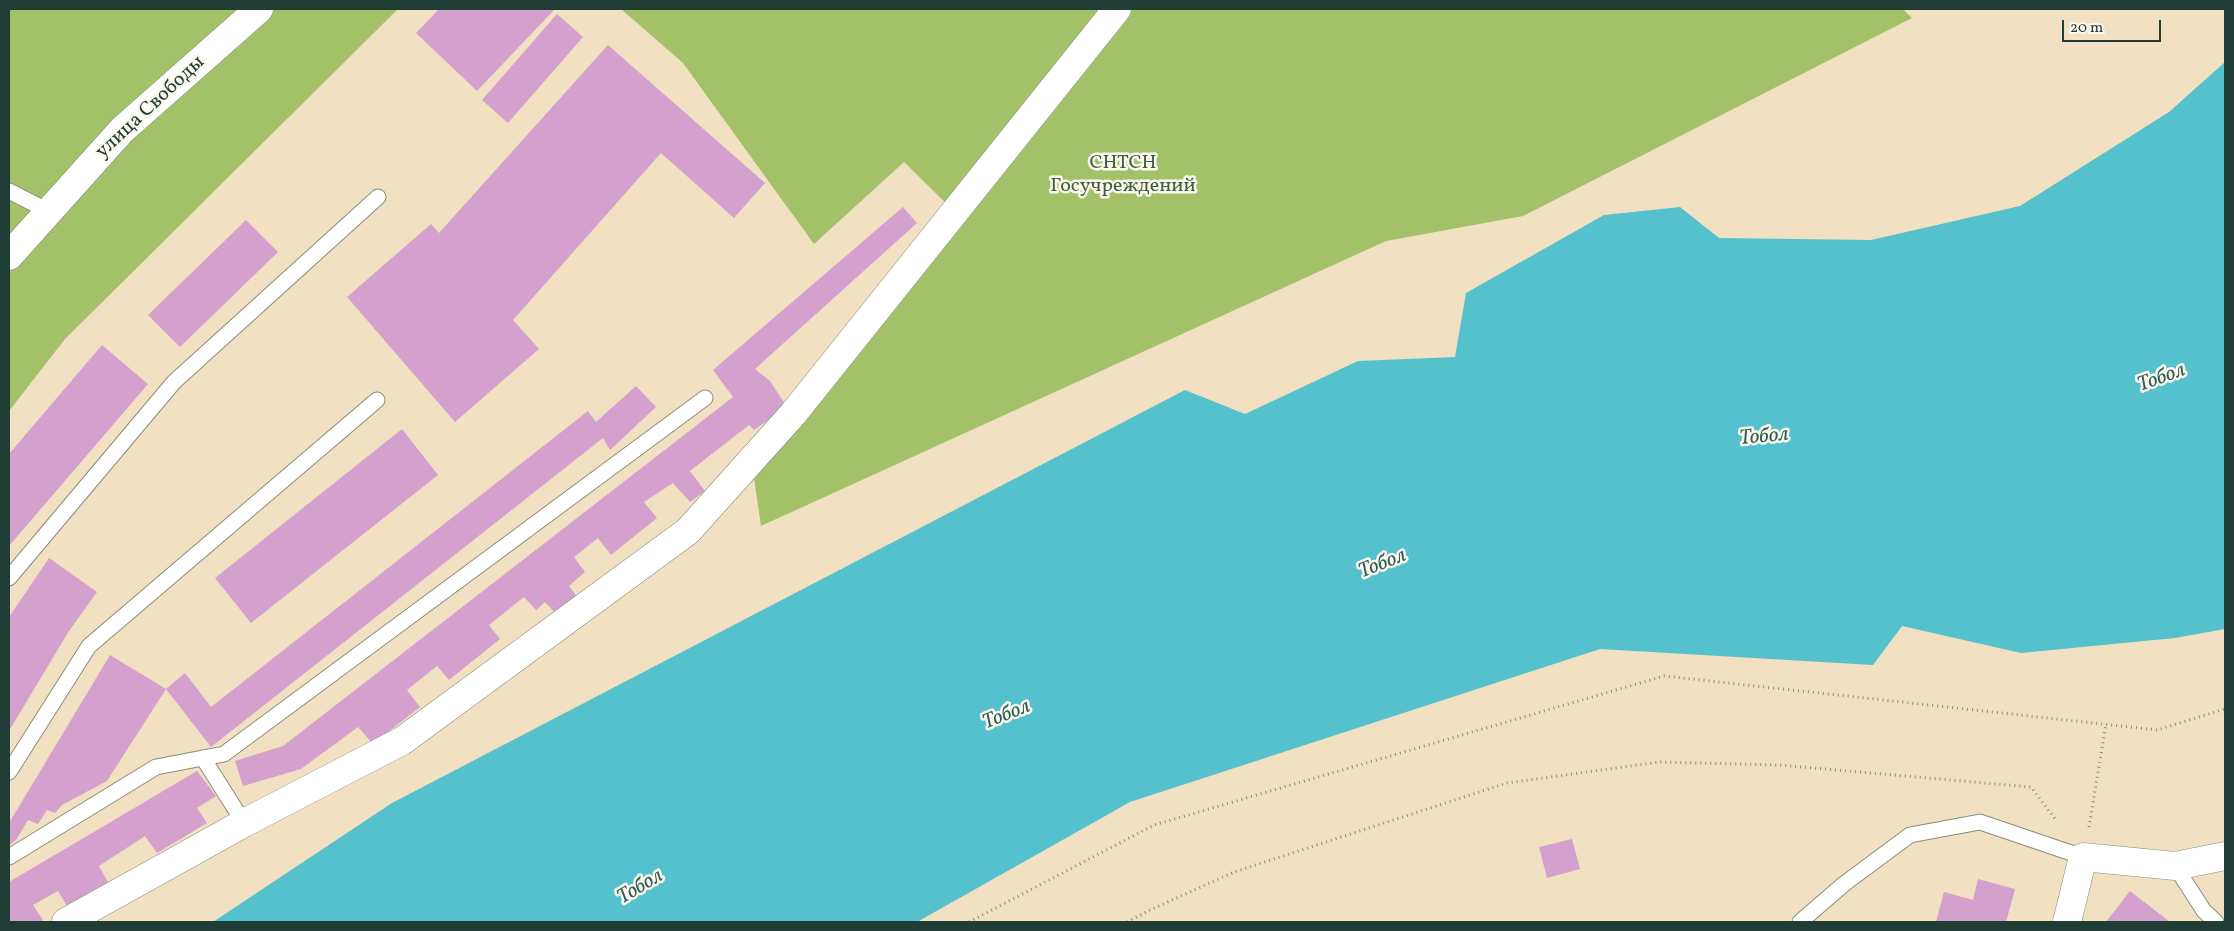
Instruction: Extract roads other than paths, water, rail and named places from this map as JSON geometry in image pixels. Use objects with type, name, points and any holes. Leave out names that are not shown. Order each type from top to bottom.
[{"type":"street","name":"улица Свободы","points":[[9,256],[122,130],[259,9]]},
{"type":"street","points":[[66,922],[244,823],[402,741],[688,532],[793,414],[1117,9]]},
{"type":"street","points":[[2067,922],[2084,857],[2175,866],[2225,856]]},
{"type":"lane","points":[[9,191],[50,212]]},
{"type":"lane","points":[[9,578],[174,382],[378,198]]},
{"type":"lane","points":[[9,857],[156,767],[224,754],[705,398]]},
{"type":"lane","points":[[9,772],[89,646],[377,400]]},
{"type":"lane","points":[[203,758],[244,823]]},
{"type":"lane","points":[[1800,922],[1844,884],[1910,835],[1980,822],[2084,857]]},
{"type":"lane","points":[[2175,866],[2204,911],[2216,922]]},
{"type":"water","name":"Тобол","points":[[2225,62],[2225,629],[2175,638],[2021,653],[1902,626],[1873,665],[1600,649],[1130,802],[917,922],[213,922],[392,803],[1185,390],[1245,414],[1358,361],[1455,357],[1466,293],[1604,215],[1680,207],[1719,238],[1871,240],[2020,206],[2169,112]]},
{"type":"park label","name":"СНТСН Госучреждений","points":[[1123,176]]}]
